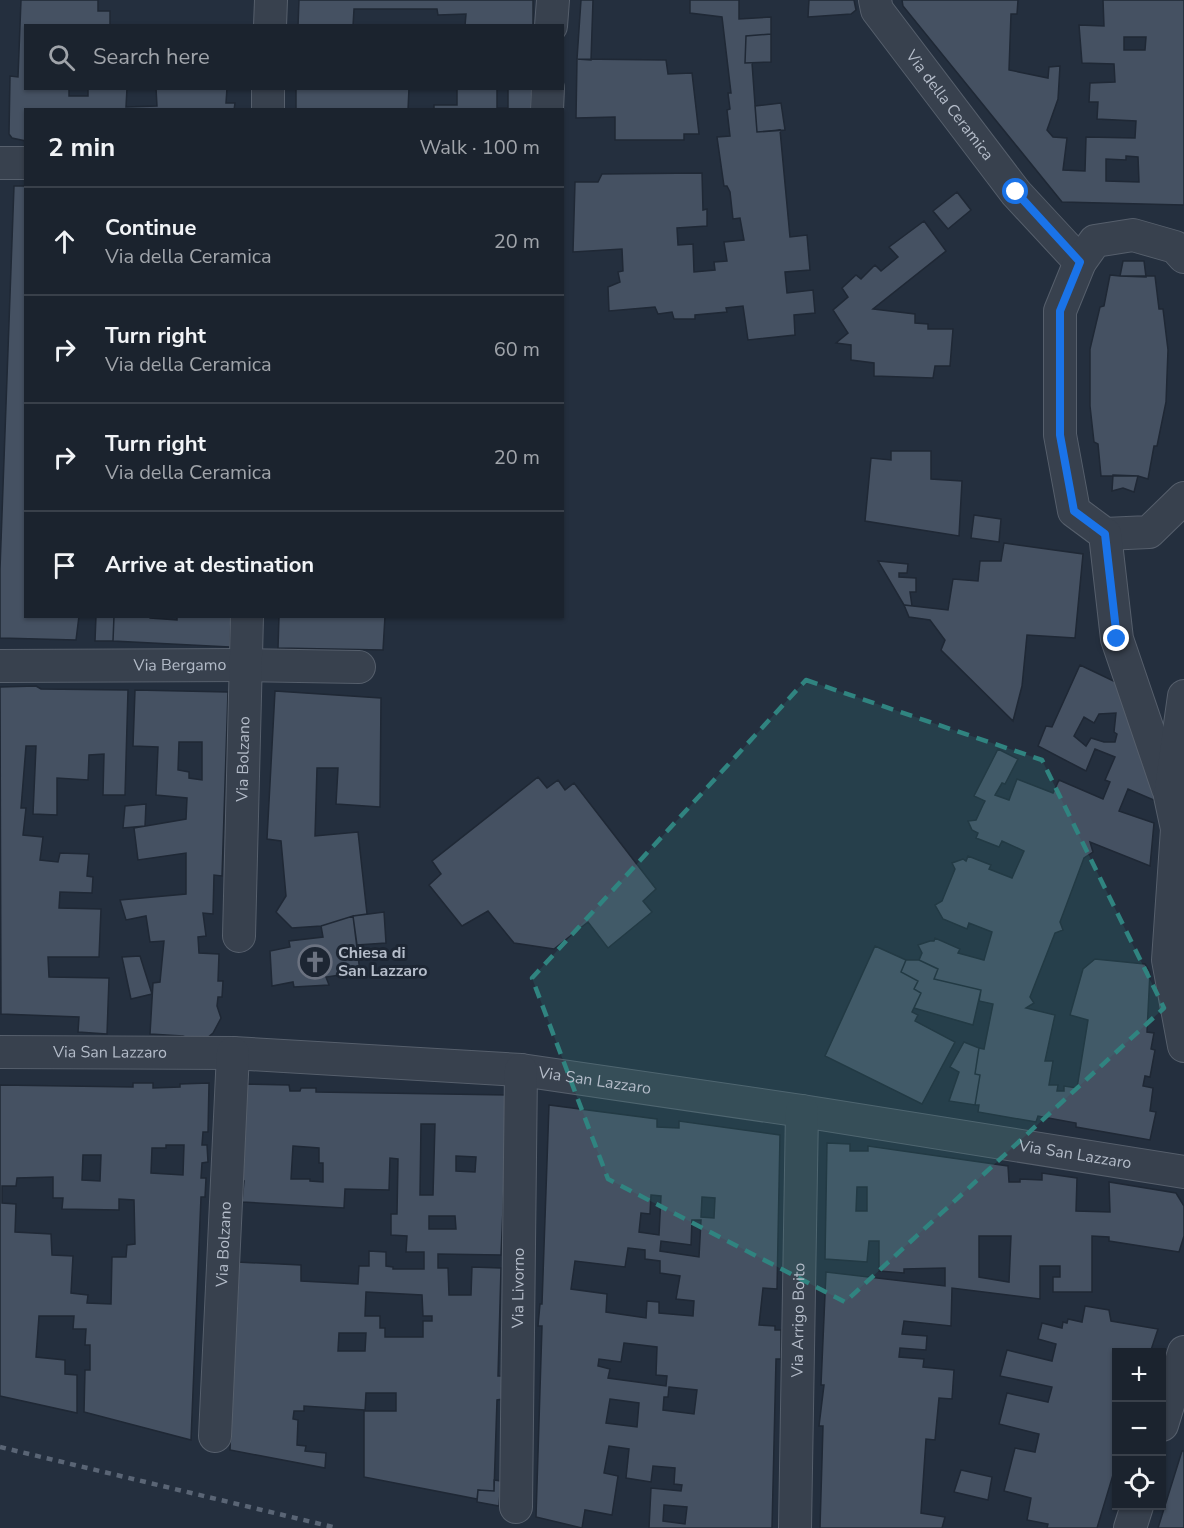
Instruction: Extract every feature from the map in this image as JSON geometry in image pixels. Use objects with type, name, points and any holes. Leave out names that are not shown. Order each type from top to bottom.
[{"type":"street","points":[[270,24],[271,0]]},
{"type":"street","points":[[551,24],[553,0]]},
{"type":"street","name":"Via della Ceramica","points":[[875,0],[877,10],[1016,192],[1080,262]]},
{"type":"street","points":[[268,90],[268,108]]},
{"type":"street","points":[[547,108],[548,90]]},
{"type":"street","points":[[0,163],[24,163]]},
{"type":"street","points":[[1184,257],[1175,247],[1132,235],[1095,241],[1080,262],[1060,311],[1060,435],[1074,511],[1105,534],[1149,532],[1184,498]]},
{"type":"street","points":[[1105,534],[1117,639],[1177,796]]},
{"type":"street","name":"Via Bolzano","points":[[239,936],[247,618]]},
{"type":"street","name":"Via Bergamo","points":[[0,666],[245,665],[359,668]]},
{"type":"street","points":[[1184,696],[1168,960],[1184,1046]]},
{"type":"street","name":"Via San Lazzaro","points":[[0,1052],[233,1053],[521,1070],[802,1111],[1184,1172]]},
{"type":"street","name":"Via Bolzano","points":[[215,1436],[233,1053]]},
{"type":"street","name":"Via Livorno","points":[[516,1507],[521,1070]]},
{"type":"street","name":"Via Arrigo Boito","points":[[795,1528],[802,1111]]},
{"type":"street","points":[[1166,1409],[1184,1352]]},
{"type":"street","points":[[1130,1528],[1136,1510]]},
{"type":"highlighted area","points":[[806,680],[1042,760],[1164,1008],[845,1302],[608,1179],[532,978]]},
{"type":"building","points":[[21,0],[98,0],[98,11],[110,11],[110,24],[24,24],[24,90],[69,90],[69,96],[88,96],[88,90],[127,90],[126,107],[157,106],[156,90],[227,90],[226,103],[235,103],[234,108],[24,108],[24,141],[12,138],[9,134],[10,76],[18,77]]},
{"type":"building","points":[[299,0],[533,0],[533,24],[465,24],[466,14],[438,15],[437,9],[354,9],[353,24],[298,24]]},
{"type":"building","points":[[581,0],[593,0],[591,60],[577,59]]},
{"type":"building","points":[[690,0],[739,0],[739,19],[771,17],[771,34],[746,36],[745,63],[752,63],[757,132],[780,130],[790,237],[807,235],[810,270],[785,272],[787,293],[813,290],[815,313],[794,315],[795,335],[748,340],[743,306],[726,308],[727,312],[695,315],[695,319],[674,319],[672,312],[658,314],[655,307],[609,311],[608,287],[620,282],[618,272],[623,271],[622,249],[573,252],[575,182],[598,182],[602,174],[702,173],[703,210],[707,209],[707,226],[677,228],[678,245],[693,244],[694,272],[715,270],[714,262],[727,261],[724,242],[744,240],[740,218],[733,219],[730,192],[727,186],[724,186],[717,137],[730,136],[727,110],[730,109],[728,93],[731,93],[722,17],[690,13]]},
{"type":"building","points":[[809,0],[854,0],[856,10],[851,14],[808,17]]},
{"type":"building","points":[[902,0],[1018,0],[1017,14],[1011,14],[1009,70],[1048,78],[1049,67],[1060,66],[1058,99],[1047,130],[1053,137],[1067,138],[1063,170],[1085,171],[1086,137],[1135,138],[1136,121],[1097,119],[1098,102],[1089,102],[1090,83],[1115,82],[1114,64],[1082,63],[1079,25],[1104,26],[1103,0],[1184,0],[1184,205],[1062,202],[903,6]],"holes":[[[1124,37],[1146,37],[1145,50],[1124,50]],[[1126,156],[1138,157],[1139,182],[1106,181],[1106,159],[1126,160]]]},
{"type":"building","points":[[771,34],[771,62],[745,63],[746,36]]},
{"type":"building","points":[[577,59],[666,60],[668,74],[692,73],[699,134],[684,134],[684,140],[615,140],[615,117],[576,118]]},
{"type":"building","points":[[296,90],[409,90],[408,108],[296,108]]},
{"type":"building","points":[[457,90],[497,90],[497,108],[434,108],[434,105],[457,105]]},
{"type":"building","points":[[508,90],[532,90],[531,108],[508,108]]},
{"type":"building","points":[[781,103],[785,130],[757,132],[755,106]]},
{"type":"building","points":[[14,186],[24,186],[24,618],[79,618],[76,640],[0,638],[0,569]]},
{"type":"building","points":[[957,192],[971,210],[948,229],[933,211]]},
{"type":"building","points":[[924,221],[946,251],[873,309],[915,314],[915,323],[928,324],[928,329],[953,329],[950,366],[935,366],[933,378],[874,376],[874,363],[851,360],[851,345],[836,343],[848,333],[833,310],[848,297],[842,288],[856,275],[861,279],[875,265],[881,271],[898,257],[889,247]]},
{"type":"building","points":[[1123,261],[1144,261],[1146,277],[1120,276]]},
{"type":"building","points":[[1110,275],[1155,276],[1159,309],[1163,309],[1168,350],[1166,402],[1148,479],[1138,476],[1101,476],[1098,444],[1094,442],[1090,406],[1090,349],[1100,307],[1104,306]]},
{"type":"building","points":[[891,451],[931,451],[931,479],[962,481],[959,536],[865,521],[871,458],[891,460]]},
{"type":"building","points":[[1113,475],[1138,476],[1134,492],[1123,488],[1112,491]]},
{"type":"building","points":[[974,515],[1001,519],[999,542],[971,538]]},
{"type":"building","points":[[1004,543],[1083,554],[1075,638],[1027,635],[1022,686],[1013,721],[941,650],[945,640],[930,620],[909,617],[904,605],[948,610],[953,579],[978,581],[980,561],[1001,561]]},
{"type":"building","points":[[878,561],[908,564],[907,573],[899,573],[899,577],[916,578],[916,592],[910,592],[912,606],[904,605]]},
{"type":"building","points":[[96,618],[114,618],[113,641],[95,641]]},
{"type":"building","points":[[114,618],[177,620],[177,618],[231,618],[230,647],[113,641]]},
{"type":"building","points":[[279,618],[385,618],[383,650],[278,648]]},
{"type":"building","points":[[1080,665],[1124,686],[1156,801],[1128,789],[1119,811],[1154,823],[1150,866],[1090,842],[1093,852],[1084,858],[1060,922],[1063,930],[1055,933],[1030,997],[1034,1003],[1026,1008],[1055,1015],[1045,1061],[1053,1061],[1049,1085],[1058,1085],[1057,1091],[1064,1091],[1064,1086],[1077,1088],[1088,1020],[1070,1015],[1083,969],[1095,959],[1145,964],[1150,972],[1147,1032],[1154,1033],[1151,1049],[1155,1050],[1150,1077],[1145,1076],[1143,1086],[1153,1088],[1150,1111],[1156,1112],[1150,1140],[1076,1127],[1076,1123],[1038,1116],[1036,1122],[978,1112],[979,1105],[975,1105],[980,1075],[975,1074],[979,1048],[984,1049],[993,1004],[979,1001],[981,990],[934,979],[938,969],[919,960],[922,953],[918,945],[934,941],[935,938],[960,949],[958,953],[984,960],[992,932],[969,923],[967,929],[943,919],[935,905],[942,901],[955,869],[952,863],[963,859],[966,861],[968,856],[991,865],[989,869],[1012,878],[1024,851],[1002,841],[999,847],[976,838],[978,833],[972,830],[968,821],[976,820],[985,801],[974,796],[998,749],[1018,759],[1005,784],[1002,783],[995,795],[1009,800],[1017,779],[1053,793],[1059,780],[1103,799],[1110,782],[1105,780],[1115,757],[1095,749],[1086,771],[1038,746],[1046,726],[1052,727]],"holes":[[[1116,713],[1114,732],[1117,734],[1115,742],[1104,742],[1091,738],[1086,746],[1074,736],[1084,717],[1094,723],[1099,714]]]},
{"type":"building","points":[[36,686],[41,689],[128,690],[125,795],[103,795],[104,754],[89,755],[88,780],[57,778],[57,815],[33,814],[36,746],[26,746],[21,808],[26,808],[23,835],[43,837],[40,860],[58,862],[60,853],[89,854],[87,876],[93,877],[92,893],[60,892],[59,908],[101,909],[99,957],[48,957],[49,977],[109,978],[107,1034],[78,1032],[79,1017],[1,1014],[0,687]]},
{"type":"building","points":[[135,690],[228,692],[222,876],[214,875],[213,914],[203,913],[206,936],[198,937],[199,953],[219,954],[218,981],[223,981],[222,997],[218,997],[217,1006],[221,1018],[213,1033],[206,1039],[150,1034],[153,983],[160,982],[164,941],[150,942],[146,916],[126,920],[120,900],[186,894],[186,853],[138,860],[134,828],[186,819],[187,798],[156,795],[158,747],[133,746]],"holes":[[[179,742],[202,742],[202,780],[189,778],[189,772],[178,770]]]},
{"type":"building","points":[[275,691],[381,698],[380,807],[336,804],[338,768],[317,768],[315,836],[358,832],[367,914],[321,926],[292,928],[276,912],[286,896],[281,841],[267,839]]},
{"type":"building","points":[[538,777],[547,788],[558,780],[565,790],[574,783],[656,889],[643,901],[652,912],[608,948],[588,922],[554,949],[514,943],[488,911],[462,926],[429,885],[441,874],[432,861]]},
{"type":"building","points":[[146,804],[145,826],[123,828],[125,806]]},
{"type":"building","points":[[384,912],[386,943],[357,945],[353,916]]},
{"type":"building","name":"Chiesa di San Lazzaro","points":[[353,916],[360,972],[326,977],[329,985],[294,987],[293,982],[272,986],[270,951],[290,947],[289,941],[323,937],[321,926]]},
{"type":"building","points":[[875,946],[906,960],[901,972],[918,981],[914,989],[921,993],[912,1012],[918,1015],[915,1021],[955,1042],[922,1104],[825,1056]]},
{"type":"building","points":[[140,956],[152,994],[131,999],[122,957]]},
{"type":"building","points":[[906,960],[919,960],[938,969],[934,979],[981,990],[973,1025],[914,1008],[921,993],[914,989],[918,981],[901,972]]},
{"type":"building","points":[[964,1042],[979,1048],[975,1074],[980,1075],[975,1105],[949,1101],[959,1072],[950,1067]]},
{"type":"building","points":[[133,1083],[153,1083],[153,1088],[209,1083],[208,1132],[203,1132],[202,1145],[207,1145],[208,1162],[202,1163],[201,1178],[206,1178],[205,1197],[201,1197],[191,1440],[84,1412],[85,1370],[90,1370],[90,1345],[85,1345],[86,1329],[73,1329],[74,1316],[39,1316],[36,1357],[65,1360],[65,1374],[77,1375],[77,1413],[0,1396],[0,1085],[133,1087]],"holes":[[[166,1145],[184,1145],[183,1175],[151,1173],[152,1148],[166,1148]],[[83,1155],[101,1155],[100,1181],[82,1180]],[[53,1177],[53,1198],[63,1198],[62,1209],[119,1210],[119,1199],[134,1200],[135,1244],[127,1245],[126,1257],[112,1257],[111,1304],[87,1303],[88,1295],[71,1293],[73,1256],[52,1255],[51,1234],[15,1232],[16,1204],[2,1203],[2,1186],[16,1186],[17,1178]]]},
{"type":"building","points":[[242,1084],[289,1085],[290,1091],[316,1088],[316,1092],[508,1095],[501,1255],[438,1254],[438,1268],[448,1268],[449,1295],[471,1295],[472,1267],[501,1268],[498,1376],[502,1376],[503,1399],[497,1400],[494,1491],[478,1490],[477,1499],[364,1477],[364,1410],[304,1406],[304,1411],[294,1411],[293,1419],[298,1420],[297,1445],[306,1446],[305,1451],[326,1453],[325,1468],[230,1450],[237,1262],[301,1265],[301,1281],[358,1284],[359,1266],[369,1266],[369,1251],[386,1252],[386,1266],[393,1267],[393,1269],[424,1269],[424,1252],[406,1252],[407,1236],[391,1235],[391,1214],[397,1214],[398,1159],[390,1158],[389,1190],[345,1189],[344,1208],[242,1202],[244,1181],[238,1181]],"holes":[[[421,1124],[435,1124],[433,1195],[420,1195]],[[293,1146],[319,1148],[319,1163],[323,1163],[323,1182],[310,1181],[310,1179],[291,1179]],[[456,1156],[476,1157],[475,1172],[456,1171]],[[429,1216],[455,1216],[456,1229],[429,1229]],[[366,1292],[422,1295],[423,1316],[432,1316],[432,1321],[423,1321],[423,1337],[385,1337],[385,1328],[380,1328],[380,1316],[365,1316]],[[339,1333],[366,1333],[365,1351],[338,1351]],[[366,1393],[396,1393],[396,1411],[365,1411]]]},
{"type":"building","points":[[549,1105],[657,1119],[657,1127],[679,1128],[679,1121],[780,1135],[777,1289],[763,1288],[759,1325],[775,1326],[775,1330],[781,1330],[781,1359],[776,1359],[772,1528],[649,1528],[651,1488],[681,1491],[682,1485],[674,1484],[675,1468],[653,1466],[651,1482],[626,1478],[629,1449],[609,1446],[604,1473],[618,1476],[612,1515],[585,1510],[582,1528],[536,1517],[542,1326],[538,1326],[540,1304],[542,1304]],"holes":[[[651,1195],[661,1196],[659,1235],[639,1232],[641,1213],[650,1214]],[[702,1197],[715,1198],[714,1218],[701,1217]],[[692,1220],[701,1220],[699,1257],[660,1251],[661,1241],[691,1245]],[[628,1248],[645,1250],[645,1259],[660,1261],[660,1273],[680,1276],[676,1299],[694,1301],[693,1316],[659,1313],[659,1302],[647,1301],[646,1318],[606,1312],[607,1294],[571,1289],[575,1261],[625,1267]],[[624,1343],[657,1347],[656,1375],[667,1376],[666,1386],[608,1378],[610,1369],[598,1366],[599,1359],[621,1362]],[[669,1387],[697,1390],[694,1414],[663,1410],[664,1397],[668,1397]],[[610,1399],[639,1403],[637,1427],[606,1423]],[[664,1505],[687,1507],[685,1524],[663,1521]]]},
{"type":"building","points":[[827,1143],[850,1144],[850,1151],[868,1151],[868,1146],[1008,1166],[1009,1182],[1020,1182],[1020,1179],[1042,1180],[1042,1173],[1077,1178],[1076,1211],[1110,1212],[1109,1182],[1176,1193],[1184,1206],[1184,1236],[1179,1252],[1109,1241],[1109,1237],[1092,1236],[1092,1292],[1053,1292],[1053,1277],[1060,1277],[1060,1266],[1040,1266],[1040,1299],[952,1288],[951,1326],[904,1321],[902,1334],[927,1336],[926,1350],[900,1348],[899,1357],[924,1359],[923,1367],[954,1370],[952,1399],[939,1398],[935,1440],[926,1439],[921,1513],[945,1517],[942,1528],[820,1528],[823,1426],[819,1426],[824,1385],[821,1385],[826,1272],[945,1286],[945,1268],[904,1269],[904,1273],[879,1271],[879,1241],[869,1241],[867,1262],[825,1259]],"holes":[[[857,1187],[867,1187],[867,1211],[856,1211]],[[979,1236],[1011,1236],[1009,1282],[979,1277]]]},
{"type":"building","points":[[1085,1306],[1109,1310],[1111,1321],[1158,1329],[1152,1348],[1112,1348],[1112,1478],[1097,1528],[1047,1528],[1048,1524],[1027,1520],[1031,1498],[1004,1491],[1015,1448],[1035,1452],[1039,1434],[999,1424],[1007,1393],[1048,1402],[1052,1387],[1000,1376],[1007,1350],[1052,1361],[1056,1344],[1038,1339],[1042,1323],[1062,1328],[1063,1322],[1067,1323],[1068,1319],[1082,1322]]},
{"type":"building","points":[[1182,1451],[1184,1451],[1184,1528],[1158,1528],[1164,1510],[1166,1510],[1166,1502]]},
{"type":"building","points":[[961,1470],[992,1477],[988,1500],[954,1492]]},
{"type":"building","points":[[494,1480],[501,1481],[499,1506],[477,1502],[478,1490],[494,1491]]},
{"type":"railway","points":[[0,1447],[337,1528]]},
{"type":"place","name":"Chiesa di San Lazzaro","points":[[315,962]]},
{"type":"route","points":[[1016,192],[1080,262],[1060,311],[1060,435],[1074,511],[1105,534],[1117,639]]}]
